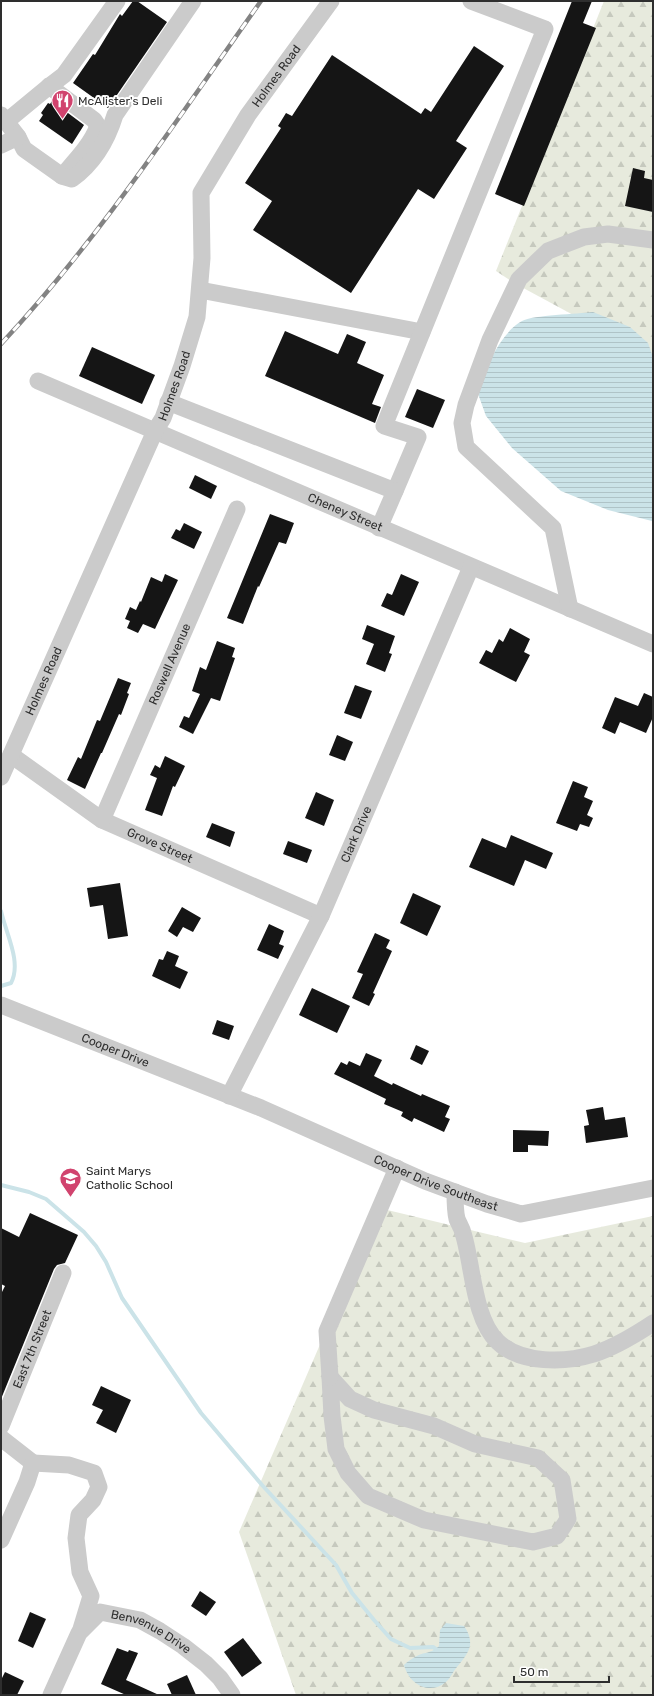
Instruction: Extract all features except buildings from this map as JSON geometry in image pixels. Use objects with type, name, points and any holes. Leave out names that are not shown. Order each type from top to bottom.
[{"type":"street","points":[[117,1],[64,75],[4,118],[18,136],[24,149],[62,176],[72,180],[84,170],[97,155],[109,132],[115,115],[193,1]]},
{"type":"street","name":"Holmes Road","points":[[1,777],[154,431],[163,418],[182,366],[197,317],[200,290],[202,258],[201,193],[248,115],[331,1]]},
{"type":"street","points":[[379,528],[418,437],[384,426],[545,29],[470,1]]},
{"type":"street","points":[[49,86],[94,120],[98,126],[74,162],[62,176]]},
{"type":"street","points":[[1,145],[18,136]]},
{"type":"street","points":[[570,609],[553,528],[466,447],[462,423],[466,405],[490,340],[519,279],[548,250],[584,237],[602,235],[653,240]]},
{"type":"street","points":[[200,290],[422,332]]},
{"type":"street","name":"Cheney Street","points":[[38,381],[653,644]]},
{"type":"street","points":[[168,402],[395,491]]},
{"type":"street","name":"Roswell Avenue","points":[[102,820],[237,509]]},
{"type":"street","name":"Clark Drive","points":[[229,1096],[321,916],[471,567]]},
{"type":"street","name":"Grove Street","points":[[11,756],[102,820],[321,916]]},
{"type":"street","name":"Cooper Drive","points":[[1,1005],[229,1096]]},
{"type":"street","name":"Cooper Drive Southeast","points":[[229,1096],[261,1108],[425,1181],[487,1204],[521,1214],[653,1188]]},
{"type":"street","points":[[330,1377],[350,1399],[374,1410],[434,1426],[475,1444],[538,1458],[562,1480],[568,1519],[557,1536],[533,1542],[424,1520],[368,1496],[348,1473],[336,1449],[332,1416],[327,1330],[397,1168]]},
{"type":"street","points":[[455,1192],[457,1218],[464,1233],[470,1271],[483,1319],[492,1336],[505,1348],[522,1356],[549,1360],[572,1359],[594,1354],[632,1336],[653,1323]]},
{"type":"street","name":"East 7th Street","points":[[1,1426],[63,1273]]},
{"type":"street","points":[[1,1438],[33,1463],[69,1465],[94,1473],[99,1487],[93,1500],[79,1515],[76,1538],[80,1572],[91,1596],[80,1633]]},
{"type":"street","points":[[1,1540],[27,1482],[33,1463]]},
{"type":"street","name":"Benvenue Drive","points":[[51,1695],[80,1633],[100,1612],[140,1620],[184,1646],[220,1678],[232,1695]]},
{"type":"green space","points":[[604,1],[653,1],[653,358],[514,283],[496,271]]},
{"type":"green space","points":[[379,1208],[525,1243],[653,1216],[653,1695],[296,1695],[239,1532]]},
{"type":"water","points":[[593,312],[630,327],[648,343],[653,357],[652,521],[608,510],[561,491],[512,448],[486,416],[477,391],[489,362],[500,342],[522,321],[545,316]]},
{"type":"water","points":[[446,1623],[464,1626],[470,1638],[469,1649],[465,1657],[446,1682],[433,1688],[420,1686],[410,1678],[404,1665],[414,1658],[430,1652],[439,1646],[440,1630]]},
{"type":"waterway","points":[[1,911],[12,948],[15,966],[11,983],[1,986]]},
{"type":"waterway","points":[[1,1185],[29,1192],[46,1199],[84,1232],[96,1246],[106,1262],[122,1298],[201,1413],[262,1485],[336,1565],[352,1593],[374,1620],[391,1639],[410,1648],[433,1647],[436,1649]]},
{"type":"railway","points":[[1,344],[71,263],[137,177],[261,1]]},
{"type":"place","name":"McAlister's Deli","points":[[63,120]]},
{"type":"place","name":"Saint Marys Catholic School","points":[[71,1198]]}]
